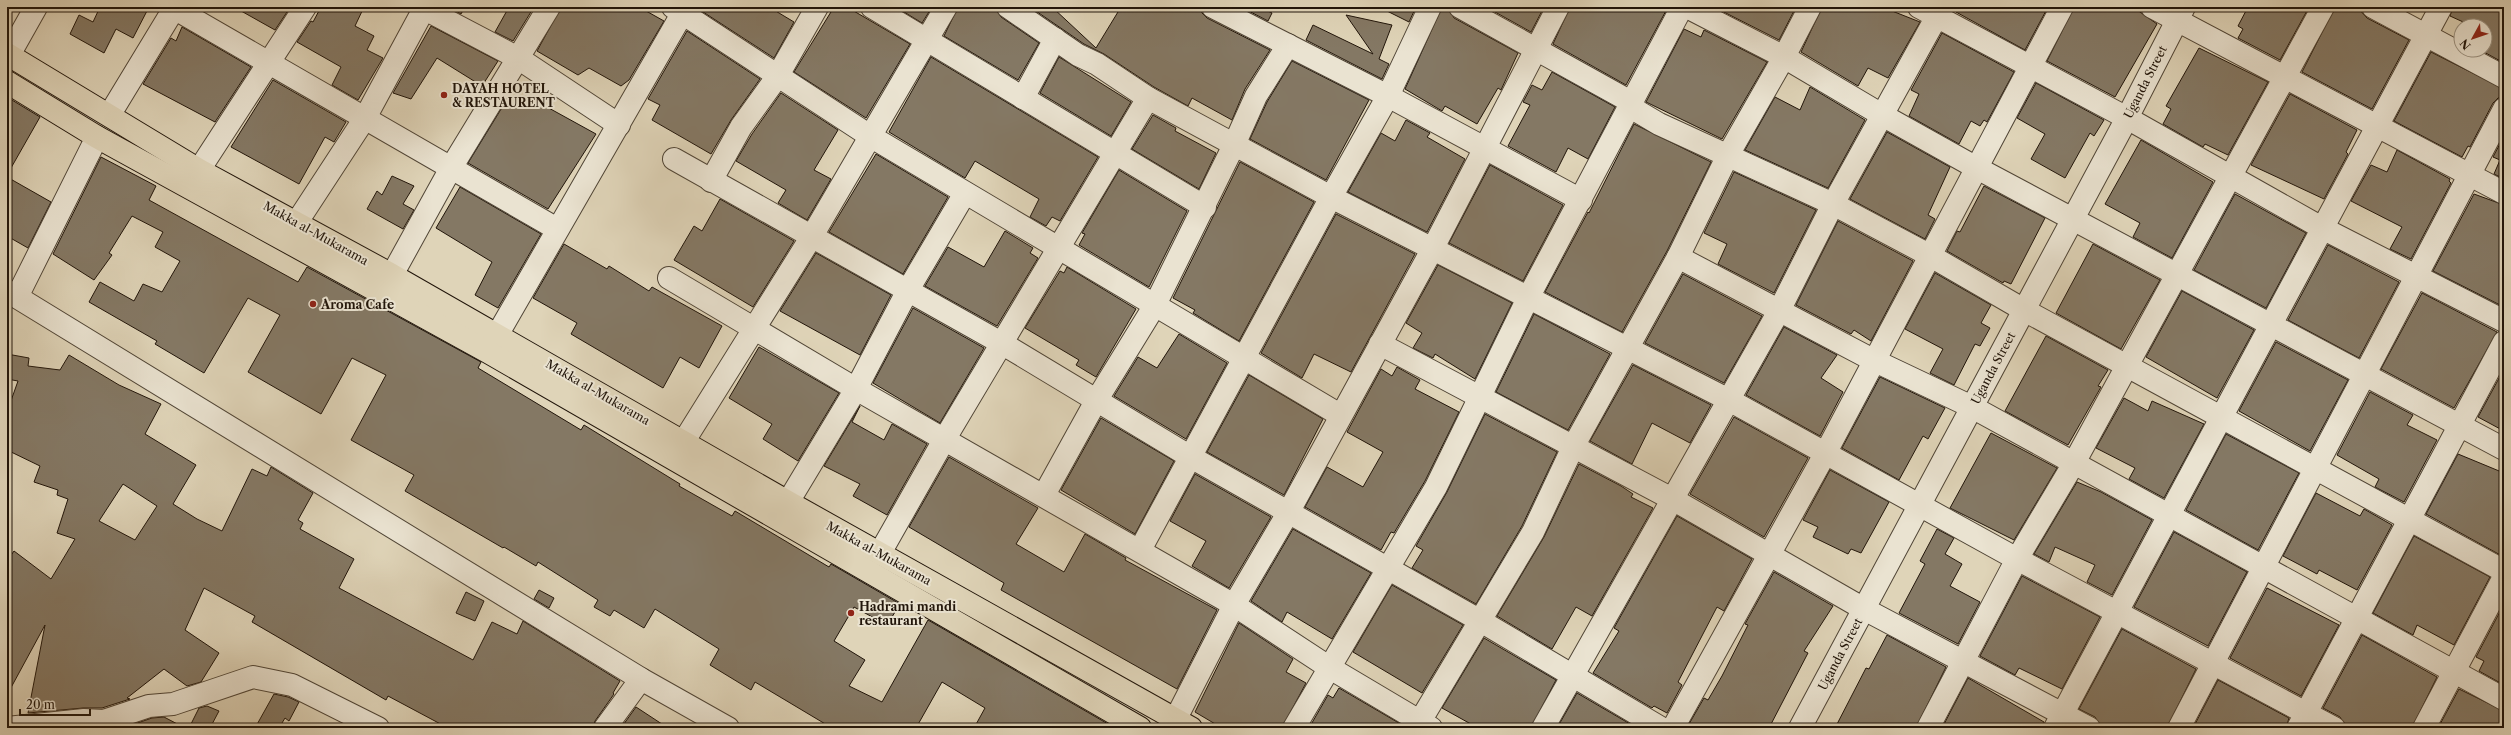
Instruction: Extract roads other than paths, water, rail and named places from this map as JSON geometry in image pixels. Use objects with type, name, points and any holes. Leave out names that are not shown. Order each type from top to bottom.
[{"type":"highway","name":"Makka al-Mukarama","points":[[8,54],[110,114],[200,170],[392,275],[492,343],[1140,728]]},
{"type":"highway","name":"Makka al-Mukarama","points":[[7,82],[98,137],[492,343],[684,441],[1179,725]]},
{"type":"street","points":[[8,54],[36,7]]},
{"type":"street","points":[[110,114],[174,7],[557,229]]},
{"type":"street","points":[[200,170],[304,7]]},
{"type":"street","points":[[392,275],[451,168],[548,7]]},
{"type":"street","points":[[711,181],[741,127],[777,78],[817,7]]},
{"type":"street","points":[[872,7],[927,42],[1204,207]]},
{"type":"street","points":[[684,441],[812,236],[927,42],[946,7]]},
{"type":"street","points":[[1008,7],[1148,98],[1234,145],[1331,197],[1729,400],[2017,559],[2213,663],[2302,720],[2334,728]]},
{"type":"street","points":[[1213,7],[1388,96],[1581,200]]},
{"type":"street","points":[[1140,550],[1189,456],[1388,96],[1430,7]]},
{"type":"street","points":[[1460,7],[1631,102],[1637,111],[1659,124],[1833,204],[1929,255],[2024,310],[2504,571]]},
{"type":"street","points":[[1179,725],[1234,605],[1288,513],[1340,415],[1433,248],[1486,149],[1558,7]]},
{"type":"street","points":[[1294,728],[1436,487],[1528,298],[1682,7]]},
{"type":"street","points":[[1686,7],[1784,57],[1882,115],[1975,167],[2504,449]]},
{"type":"street","points":[[669,278],[944,440],[1044,495],[1234,605],[1422,726],[1479,620],[1488,610],[1533,532],[1573,447],[1678,257],[1728,155],[1784,57],[1810,7]]},
{"type":"street","points":[[1673,728],[1825,454],[1975,167],[2062,7]]},
{"type":"street","points":[[2152,7],[2180,14],[2285,77],[2504,194]]},
{"type":"street","points":[[1928,728],[2017,559],[2074,463],[2323,7]]},
{"type":"street","points":[[2373,7],[2504,78]]},
{"type":"street","points":[[2058,721],[2376,125],[2441,7]]},
{"type":"street","points":[[297,222],[365,118],[424,8],[518,58],[619,125]]},
{"type":"street","points":[[492,343],[557,229],[619,125],[680,9],[777,78],[870,136],[1245,357],[1340,415]]},
{"type":"street","points":[[1542,728],[1674,500],[1779,311],[1833,204],[1882,115],[1933,10],[2030,66],[2127,118],[2322,228],[2418,275],[2504,321]]},
{"type":"street","name":"Uganda Street","points":[[1800,728],[2072,218],[2127,118],[2180,14]]},
{"type":"street","points":[[1023,98],[1055,38]]},
{"type":"street","points":[[1044,495],[1096,401],[1155,305],[1234,145],[1256,96],[1288,45]]},
{"type":"street","points":[[880,554],[944,440],[1003,344],[1114,153],[1148,98]]},
{"type":"street","points":[[2180,728],[2504,109]]},
{"type":"street","points":[[98,137],[12,294],[641,679],[728,728]]},
{"type":"street","points":[[674,159],[1003,344],[1189,456],[1479,620],[1661,728]]},
{"type":"street","points":[[788,502],[856,389],[908,290],[965,193]]},
{"type":"street","points":[[1678,257],[1873,360],[1972,407],[2504,699]]},
{"type":"street","points":[[2302,720],[2504,342]]},
{"type":"street","points":[[1380,344],[1674,500],[1864,609],[1963,660],[2058,721],[2089,728]]},
{"type":"street","points":[[2424,728],[2504,577]]},
{"type":"street","points":[[7,728],[84,720],[127,721],[149,706],[173,704],[253,677],[292,685],[378,728]]},
{"type":"street","points":[[605,728],[641,679]]},
{"type":"place","name":"DAYAH HOTEL & RESTAURENT","points":[[444,95]]},
{"type":"place","name":"Aroma Cafe","points":[[313,304]]},
{"type":"place","name":"Hadrami mandi restaurant","points":[[851,613]]}]
